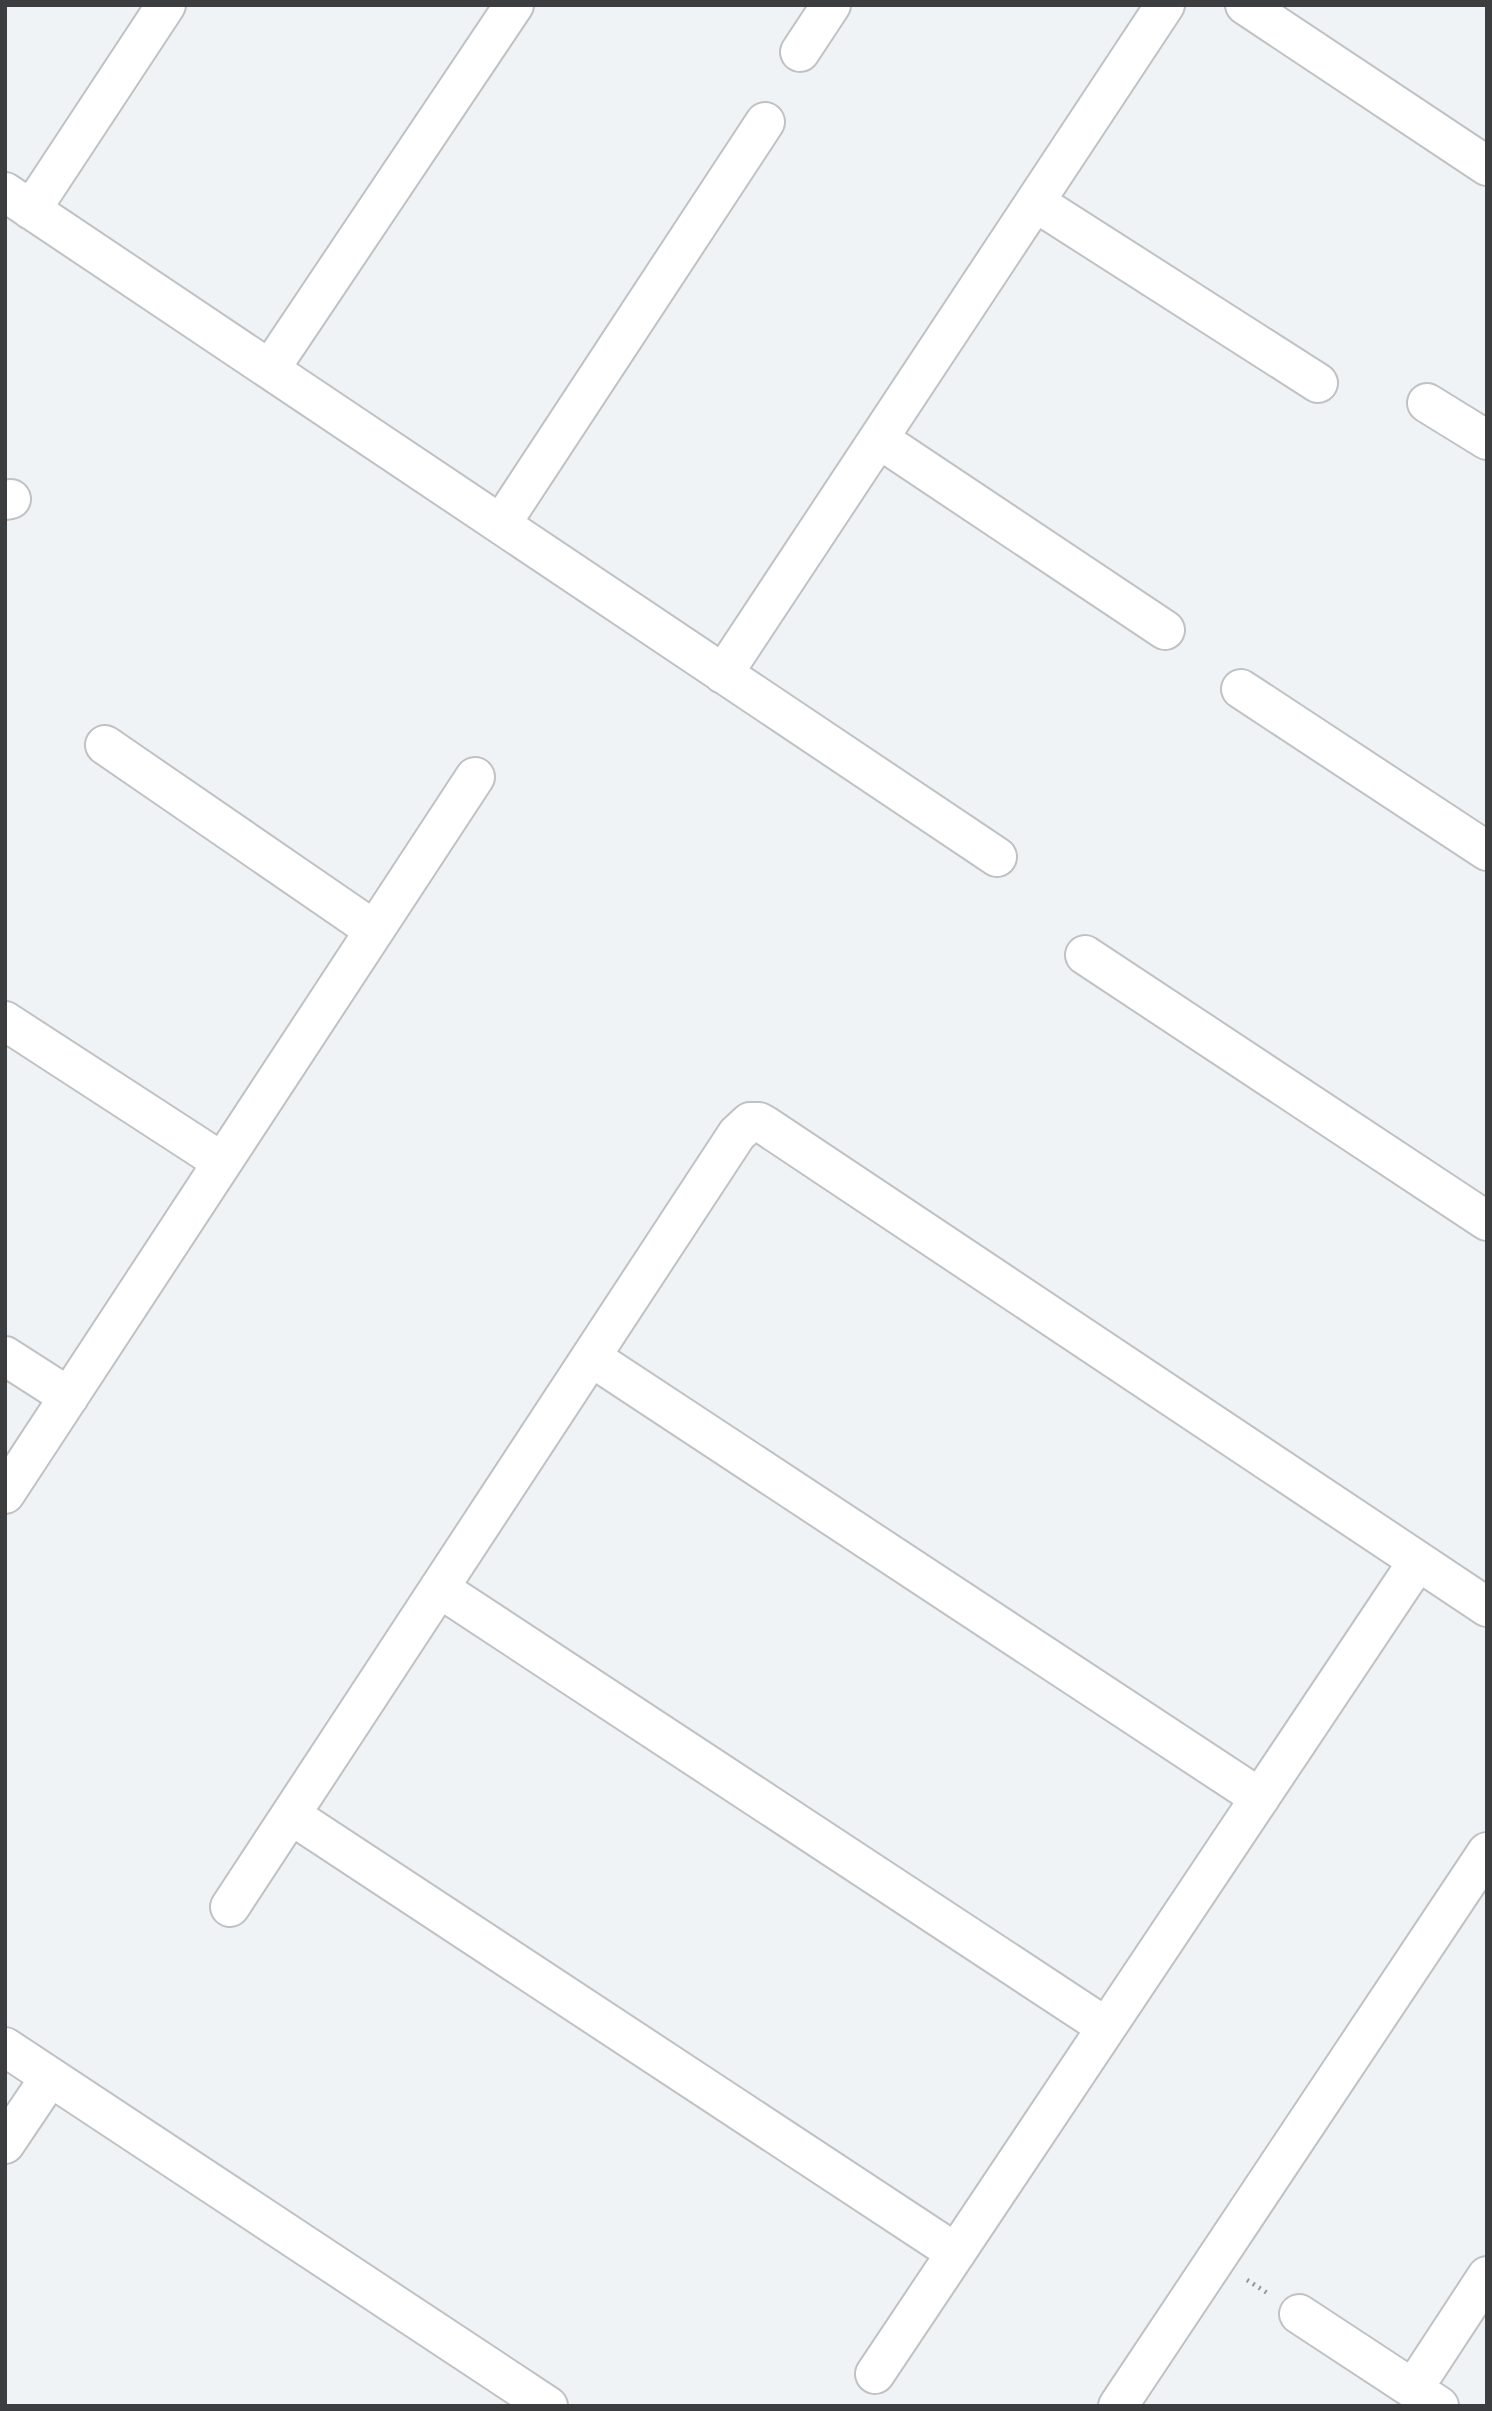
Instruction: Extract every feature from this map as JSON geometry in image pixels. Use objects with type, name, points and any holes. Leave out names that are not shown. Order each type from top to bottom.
[{"type":"street","points":[[166,5],[18,201],[998,857]]},
{"type":"street","points":[[270,369],[514,5]]},
{"type":"street","points":[[800,52],[831,5]]},
{"type":"street","points":[[723,674],[1165,5]]},
{"type":"street","points":[[1245,5],[1487,166]]},
{"type":"street","points":[[501,524],[765,122]]},
{"type":"street","points":[[1035,202],[1318,383]]},
{"type":"street","points":[[1427,403],[1487,440]]},
{"type":"street","points":[[879,439],[1165,629]]},
{"type":"street","points":[[1241,689],[1487,851]]},
{"type":"street","points":[[105,745],[374,930]]},
{"type":"street","points":[[5,1494],[475,777]]},
{"type":"street","points":[[1085,955],[1487,1221]]},
{"type":"street","points":[[5,1021],[222,1162]]},
{"type":"street","points":[[230,1907],[737,1134],[750,1122],[759,1122],[1487,1607]]},
{"type":"street","points":[[5,1356],[68,1397]]},
{"type":"street","points":[[591,1357],[1260,1798]]},
{"type":"street","points":[[875,2374],[1418,1561]]},
{"type":"street","points":[[439,1588],[1106,2027]]},
{"type":"street","points":[[290,1815],[956,2253]]},
{"type":"street","points":[[1118,2406],[1487,1852]]},
{"type":"street","points":[[5,2047],[548,2406]]},
{"type":"street","points":[[5,2144],[50,2077]]},
{"type":"street","points":[[1299,2314],[1426,2397],[1487,2276]]},
{"type":"path","points":[[1215,2260],[1299,2314]]}]
